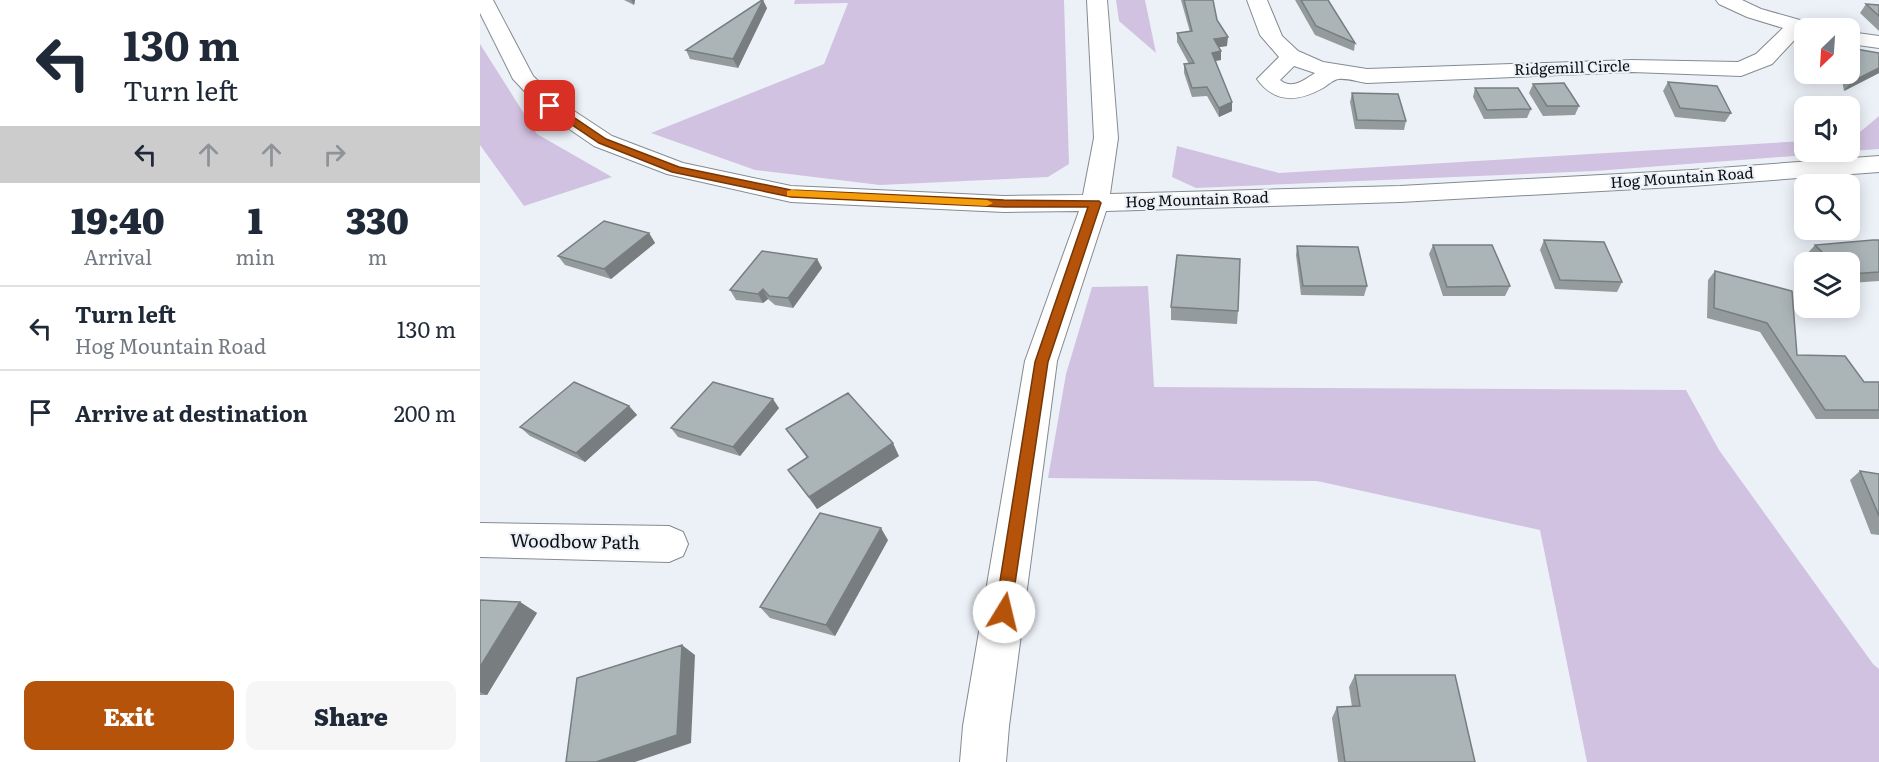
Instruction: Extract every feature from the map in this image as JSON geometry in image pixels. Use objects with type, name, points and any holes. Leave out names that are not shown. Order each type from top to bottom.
[{"type":"street","name":"Hog Mountain Road","points":[[483,0],[524,79],[550,106],[603,141],[676,169],[791,194],[1004,204],[1095,203],[1400,194],[1692,178],[1879,164]]},
{"type":"street","points":[[983,762],[1041,362],[1095,203],[1107,138],[1097,0]]},
{"type":"street","name":"Ridgemill Circle","points":[[1257,0],[1274,40],[1292,56],[1332,72],[1367,76],[1632,66],[1741,69],[1764,59],[1794,34]]},
{"type":"street","points":[[1726,0],[1754,13],[1794,25]]},
{"type":"street","points":[[1860,39],[1879,42]]},
{"type":"street","points":[[1292,56],[1271,73],[1268,79],[1271,85],[1280,90],[1302,90],[1332,72]]},
{"type":"street","name":"Woodbow Path","points":[[480,540],[669,544]]},
{"type":"shaded area","points":[[795,0],[1064,0],[1069,164],[1048,177],[880,185],[755,170],[651,133],[824,64],[848,3],[794,4]]},
{"type":"shaded area","points":[[1116,0],[1145,0],[1156,53],[1119,21]]},
{"type":"shaded area","points":[[480,44],[537,134],[612,177],[524,206],[480,145]]},
{"type":"shaded area","points":[[1879,116],[1879,149],[1860,150],[1860,132]]},
{"type":"shaded area","points":[[1794,142],[1794,156],[1595,171],[1196,188],[1172,177],[1177,146],[1279,173]]},
{"type":"shaded area","points":[[1148,286],[1154,387],[1686,390],[1719,450],[1873,664],[1879,669],[1879,762],[1587,762],[1540,530],[1317,481],[1048,478],[1066,374],[1092,287]]},
{"type":"building","points":[[762,0],[733,59],[686,50]]},
{"type":"building","points":[[1184,0],[1213,0],[1217,20],[1228,37],[1214,39],[1221,51],[1212,53],[1232,102],[1219,108],[1207,87],[1192,88],[1184,64],[1194,63],[1177,33],[1192,31]]},
{"type":"building","points":[[1301,0],[1328,0],[1355,43],[1316,26]]},
{"type":"building","points":[[1866,4],[1879,5],[1879,16]]},
{"type":"building","points":[[1860,50],[1879,53],[1879,68],[1860,78]]},
{"type":"building","points":[[1668,82],[1717,86],[1731,113],[1680,108]]},
{"type":"building","points":[[1564,83],[1579,106],[1547,106],[1533,84]]},
{"type":"building","points":[[1475,88],[1518,88],[1531,109],[1487,110]]},
{"type":"building","points":[[1352,93],[1398,94],[1406,121],[1357,120]]},
{"type":"building","points":[[604,221],[649,233],[604,269],[558,256]]},
{"type":"building","points":[[1544,240],[1604,242],[1622,282],[1560,280]]},
{"type":"building","points":[[1879,240],[1879,272],[1860,273],[1860,252],[1822,252],[1815,245]]},
{"type":"building","points":[[1433,245],[1492,245],[1510,286],[1447,287]]},
{"type":"building","points":[[1297,246],[1358,247],[1367,286],[1303,286]]},
{"type":"building","points":[[762,251],[817,259],[788,298],[769,296],[763,289],[758,294],[730,290]]},
{"type":"building","points":[[1177,255],[1240,259],[1238,311],[1171,307]]},
{"type":"building","points":[[1715,271],[1792,291],[1797,355],[1845,356],[1864,382],[1879,382],[1879,410],[1825,410],[1767,323],[1714,308]]},
{"type":"building","points":[[574,382],[629,406],[576,453],[520,427]]},
{"type":"building","points":[[713,382],[773,399],[733,447],[671,428]]},
{"type":"building","points":[[848,393],[893,443],[809,497],[788,470],[808,457],[786,429]]},
{"type":"building","points":[[1860,471],[1879,474],[1879,516]]},
{"type":"building","points":[[820,513],[881,528],[826,625],[760,607]]},
{"type":"building","points":[[480,600],[520,602],[480,667]]},
{"type":"building","points":[[682,645],[677,735],[596,762],[566,762],[577,678]]},
{"type":"building","points":[[1355,675],[1455,675],[1475,762],[1345,762],[1337,707],[1360,706]]},
{"type":"slow traffic","points":[[791,194],[987,203]]},
{"type":"route","points":[[550,106],[603,141],[676,169],[791,194],[1004,204],[1095,203],[1041,362],[1004,612]]}]
